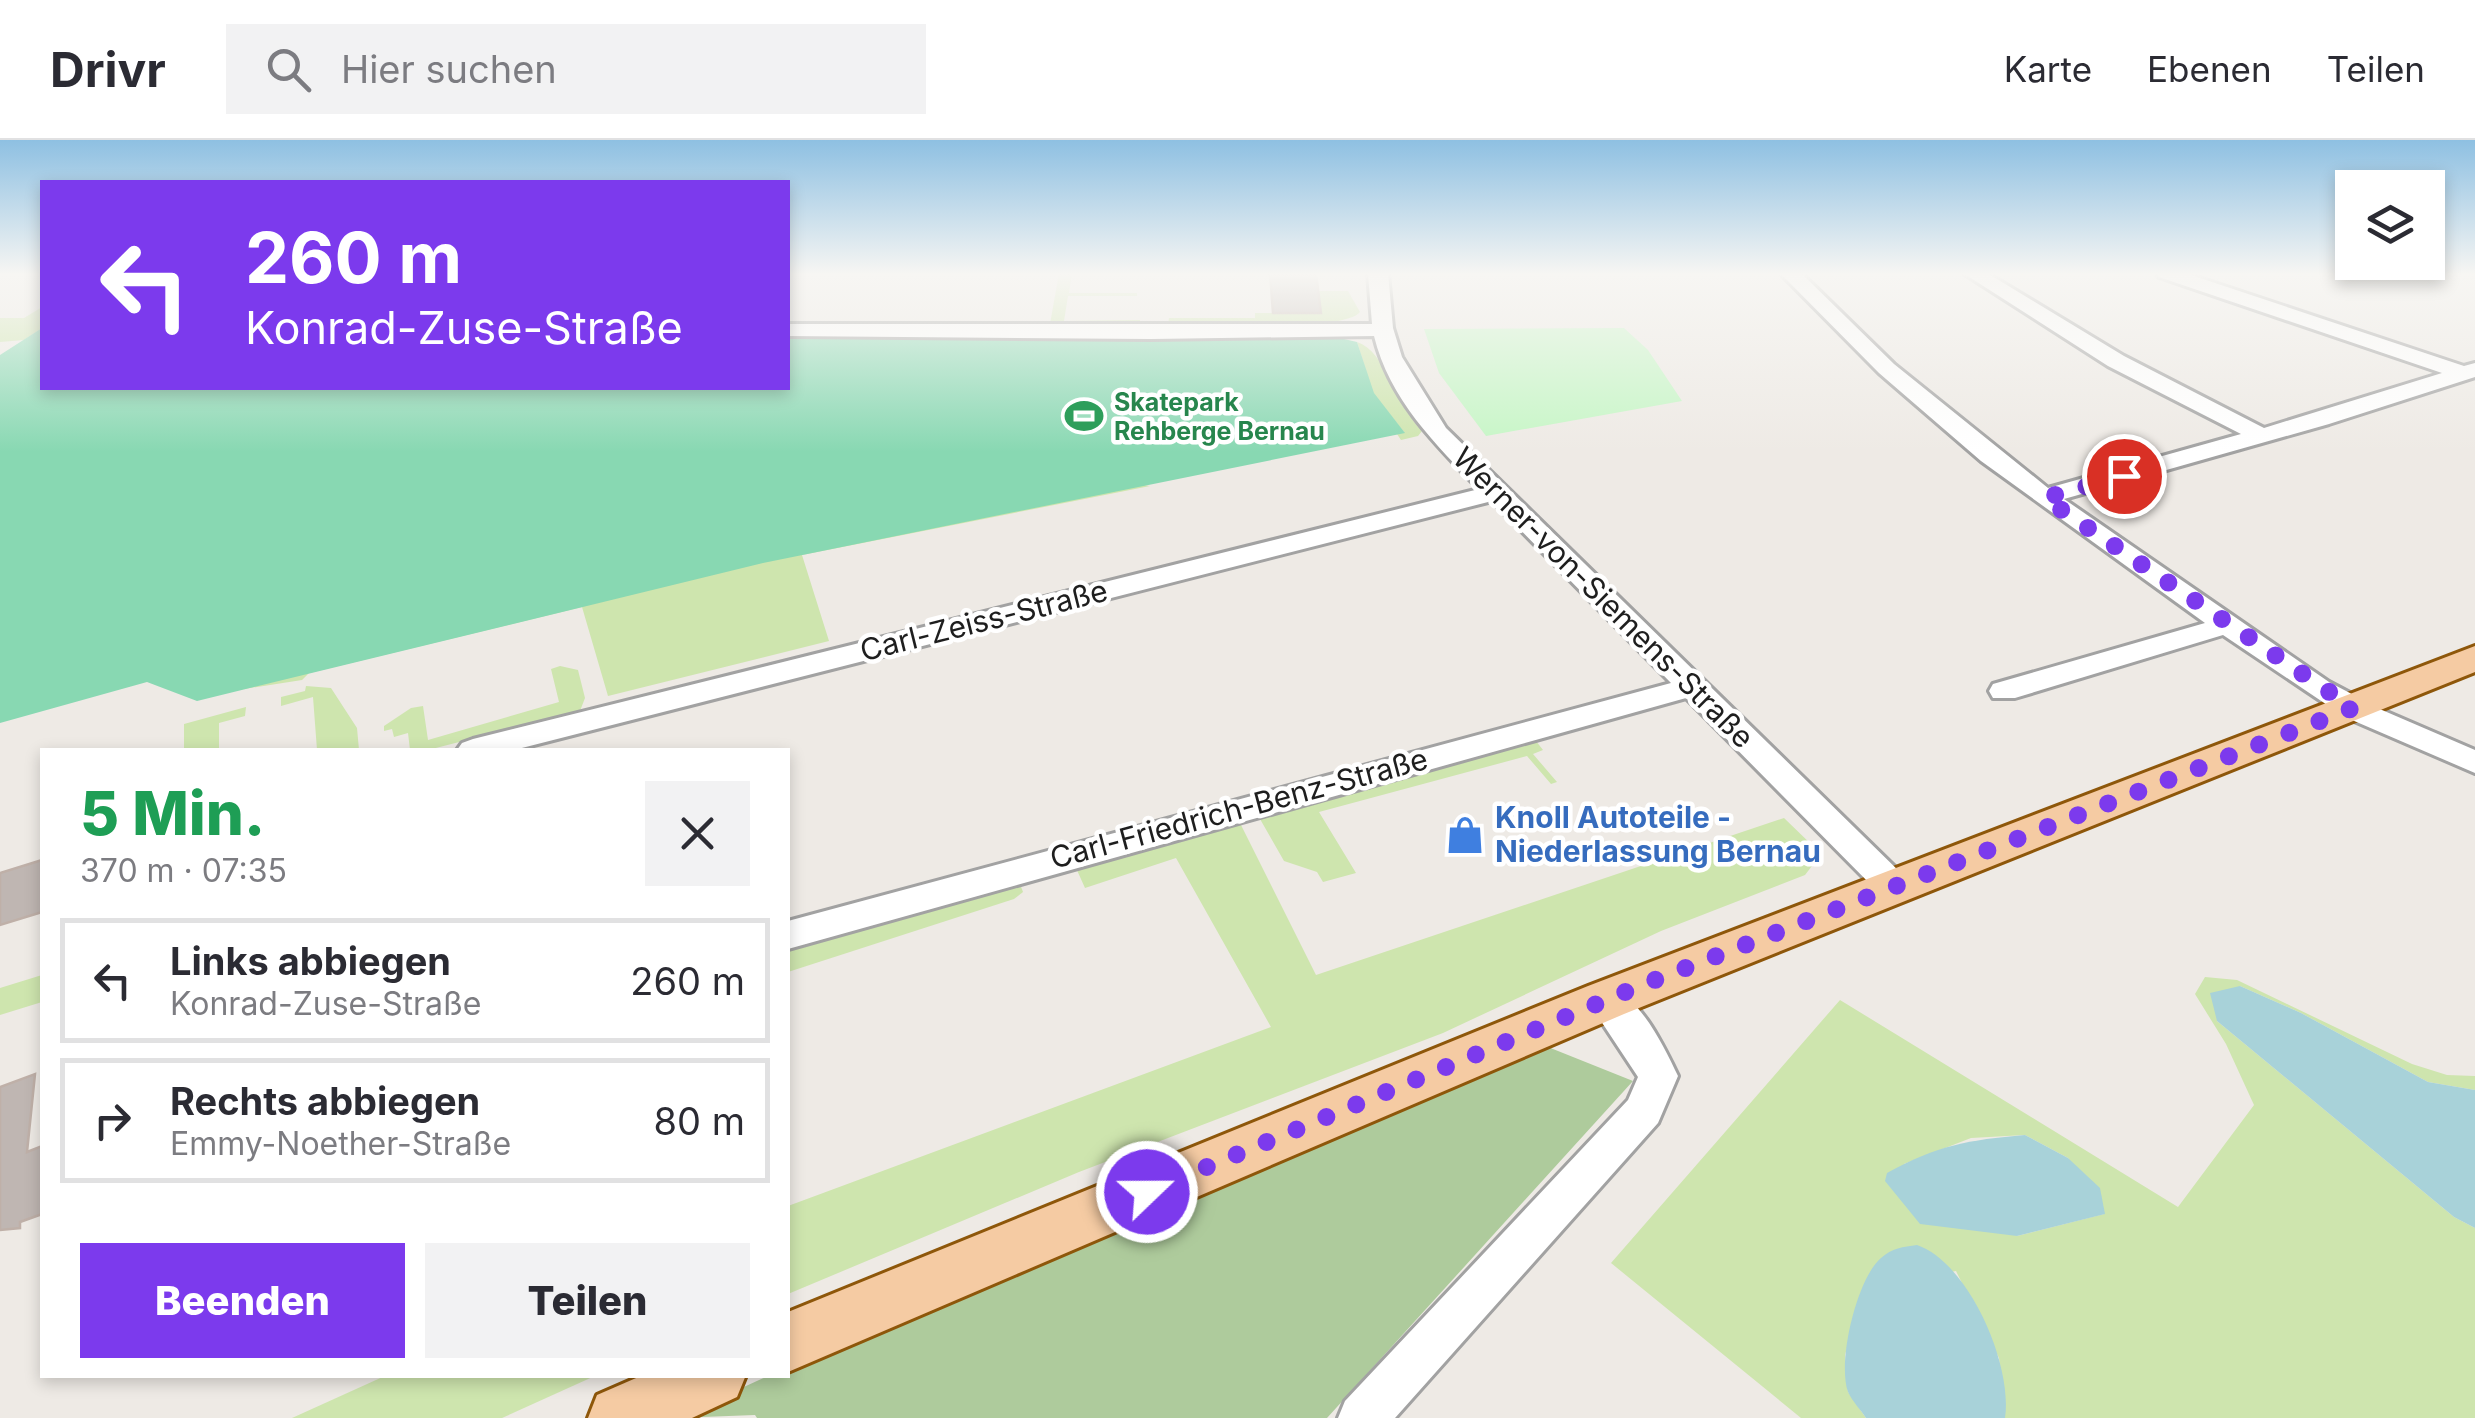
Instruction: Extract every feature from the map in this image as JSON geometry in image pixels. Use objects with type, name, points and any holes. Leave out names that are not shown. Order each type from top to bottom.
[{"type":"main road","points":[[790,1341],[1606,1000],[2475,658]]},
{"type":"main road","points":[[620,1418],[708,1378]]},
{"type":"street","points":[[1028,333],[1230,333]]},
{"type":"street","name":"Werner-von-Siemens-Straße","points":[[1384,333],[1412,398],[1438,433],[1893,886]]},
{"type":"street","points":[[1851,333],[1906,386],[2044,498],[2228,625],[2353,708],[2475,762]]},
{"type":"street","points":[[2070,333],[2116,361],[2262,436]]},
{"type":"street","points":[[2349,333],[2468,372]]},
{"type":"street","points":[[2044,498],[2468,372]]},
{"type":"street","name":"Carl-Zeiss-Straße","points":[[481,748],[1496,492]]},
{"type":"street","points":[[2004,692],[2228,625]]},
{"type":"street","name":"Carl-Friedrich-Benz-Straße","points":[[790,933],[1692,687]]},
{"type":"street","points":[[1362,1418],[1644,1111],[1658,1076],[1636,1037],[1606,1000]]},
{"type":"green space","points":[[0,333],[35,333],[24,340],[0,342]]},
{"type":"green space","points":[[40,333],[40,390],[790,390],[790,335],[1344,339],[1357,342],[1374,393],[1405,433],[763,563],[197,701],[147,682],[0,723],[0,355]]},
{"type":"green space","points":[[1425,333],[1629,333],[1648,350],[1682,401],[1486,436],[1439,373]]},
{"type":"green space","points":[[1357,342],[1367,347],[1384,368],[1422,431],[1418,436],[1401,440],[1397,434],[1404,432],[1373,393]]},
{"type":"green space","points":[[525,390],[1150,486],[802,555],[829,641],[608,696],[582,607],[309,673],[302,680],[237,690]]},
{"type":"green space","points":[[560,666],[578,670],[585,698],[580,711],[436,748],[410,748],[408,733],[394,737],[392,729],[384,731],[384,726],[411,708],[423,706],[428,740],[559,702],[551,669]]},
{"type":"green space","points":[[306,686],[331,688],[357,728],[359,748],[317,748],[313,697],[281,706],[281,697],[305,691]]},
{"type":"green space","points":[[246,707],[245,716],[219,723],[219,748],[184,748],[184,724]]},
{"type":"green space","points":[[1536,741],[1543,750],[1533,754],[1557,782],[1551,784],[1527,756],[1319,812],[1356,873],[1323,882],[1317,872],[1284,861],[1260,819]]},
{"type":"green space","points":[[1784,818],[1814,847],[1815,862],[1805,875],[1661,931],[1443,1033],[1079,1172],[790,1293],[790,1205],[1271,1027],[1176,858],[1085,888],[1076,868],[1240,823],[1316,975]]},
{"type":"green space","points":[[1014,884],[1020,884],[1023,892],[1014,899],[790,971],[790,949]]},
{"type":"green space","points":[[40,976],[40,1003],[0,1015],[0,988]]},
{"type":"green space","points":[[2205,977],[2237,980],[2412,1064],[2447,1075],[2475,1076],[2475,1090],[2428,1082],[2301,1013],[2240,986],[2217,1021],[2454,1217],[2475,1228],[2475,1418],[2005,1418],[1999,1358],[1956,1271],[1863,1289],[1845,1355],[1848,1392],[1866,1418],[1801,1418],[1611,1263],[1840,1000],[2178,1207],[2254,1105],[2226,1044],[2195,994]],"holes":[[[2025,1135],[2068,1158],[2104,1214],[2017,1236],[1904,1164],[1971,1138]]]},
{"type":"green space","points":[[1548,1047],[1633,1081],[1327,1418],[676,1418],[763,1378],[790,1378],[790,1366]]},
{"type":"green space","points":[[380,1378],[590,1378],[502,1418],[292,1418]]},
{"type":"water","points":[[2240,986],[2301,1013],[2428,1082],[2475,1090],[2475,1228],[2454,1217],[2217,1021],[2210,993]]},
{"type":"water","points":[[2025,1135],[2068,1158],[2100,1188],[2105,1214],[2017,1236],[1920,1224],[1885,1181],[1887,1173],[1938,1150]]},
{"type":"water","points":[[1917,1245],[1936,1255],[1954,1272],[1984,1318],[2002,1371],[2005,1418],[1866,1418],[1848,1392],[1847,1342],[1864,1283],[1885,1255]]},
{"type":"building","points":[[40,861],[40,913],[0,925],[0,873]]},
{"type":"building","points":[[35,1074],[27,1152],[40,1147],[40,1215],[20,1222],[20,1228],[0,1230],[0,1087]]},
{"type":"place","name":"Skatepark Rehberge Bernau","points":[[1084,416]]},
{"type":"place","name":"Knoll Autoteile - Niederlassung Bernau","points":[[1465,835]]},
{"type":"route","points":[[1147,1192],[1642,985],[2353,708],[2044,498],[2124,476]]}]
